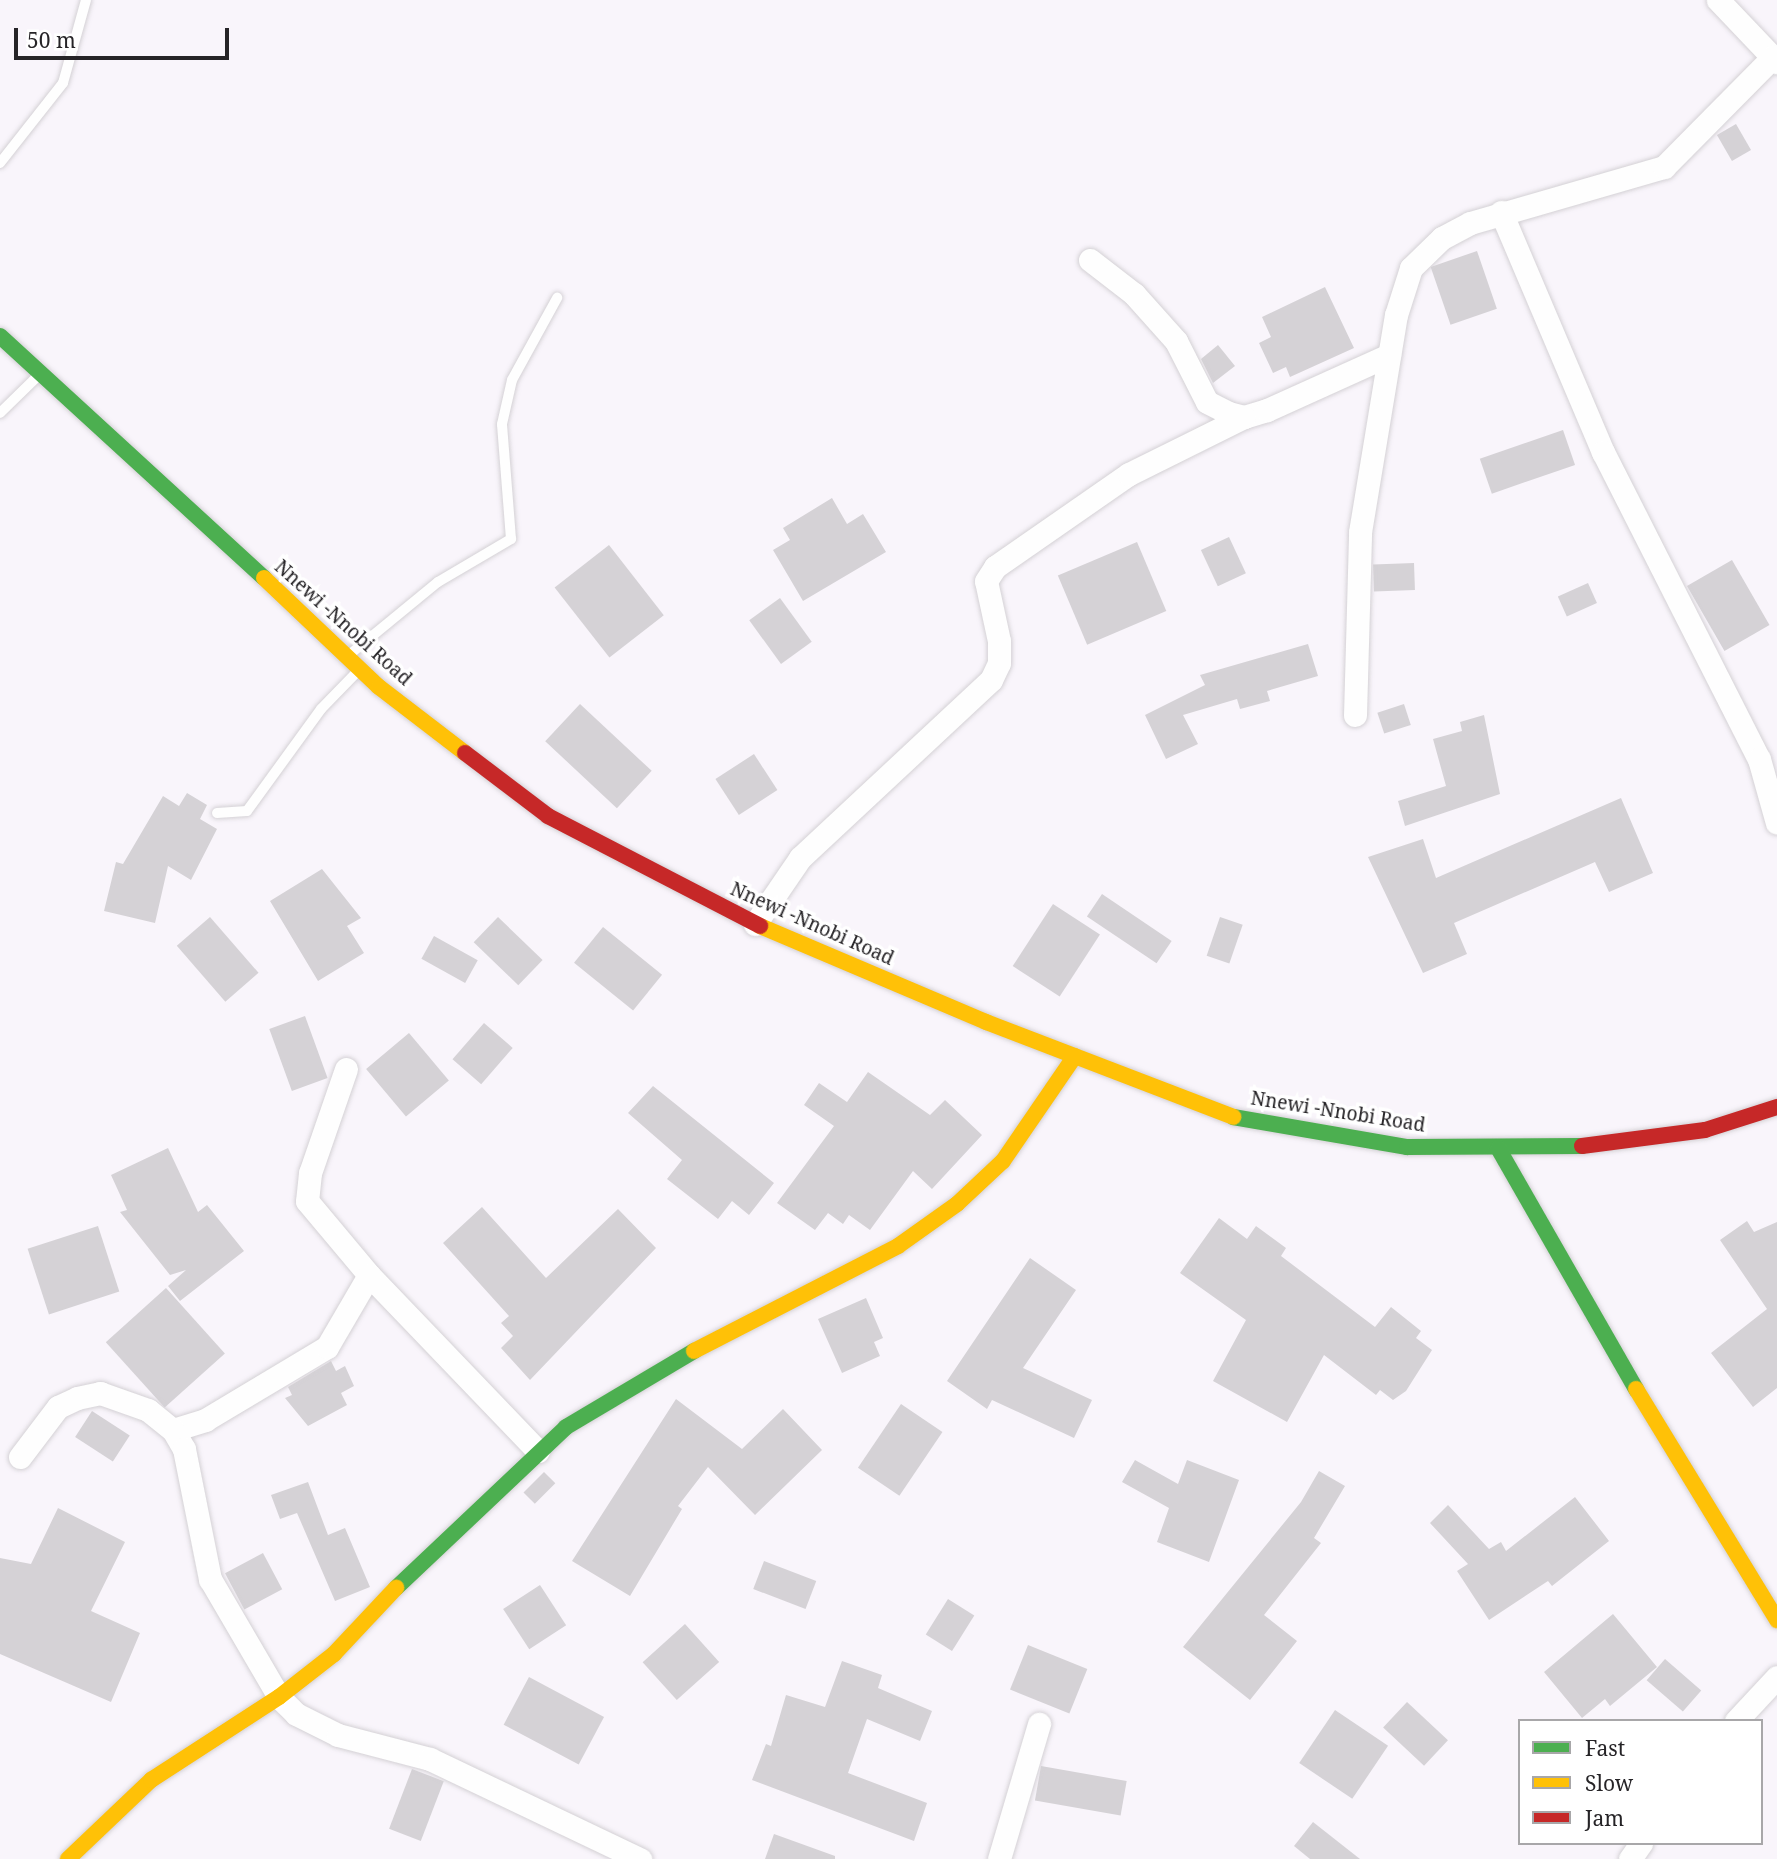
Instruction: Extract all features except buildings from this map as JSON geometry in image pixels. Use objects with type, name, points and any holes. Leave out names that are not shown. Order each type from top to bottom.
[{"type":"main road","name":"Nnewi -Nnobi Road","points":[[0,336],[43,371],[360,669],[548,816],[755,925],[1075,1056],[1236,1118],[1407,1147],[1552,1150],[1705,1130],[1777,1107]]},
{"type":"main road","points":[[68,1859],[151,1780],[279,1698],[334,1654],[423,1559],[538,1451],[639,1380],[876,1259],[957,1205],[1003,1161],[1075,1056]]},
{"type":"main road","points":[[1498,1149],[1645,1406],[1777,1620]]},
{"type":"street","points":[[1355,715],[1360,532],[1389,355],[1411,268],[1441,238],[1501,212],[1664,167],[1775,60],[1718,0]]},
{"type":"street","points":[[1501,212],[1603,452],[1759,759],[1777,822]]},
{"type":"street","points":[[1090,260],[1135,294],[1176,341],[1207,402],[1244,417]]},
{"type":"street","points":[[755,925],[800,858],[991,680],[999,663],[999,641],[986,581],[995,567],[1129,474],[1244,417],[1389,355]]},
{"type":"street","points":[[346,1069],[306,1189],[314,1214],[538,1451]]},
{"type":"street","points":[[173,1430],[205,1420],[327,1347],[369,1275]]},
{"type":"street","points":[[20,1457],[58,1408],[100,1393],[148,1410],[173,1430],[191,1469],[202,1561],[279,1698],[316,1727],[430,1759],[640,1859]]},
{"type":"street","points":[[1738,1719],[1777,1677]]},
{"type":"street","points":[[999,1859],[1039,1724]]},
{"type":"lane","points":[[0,163],[63,83],[86,0]]},
{"type":"lane","points":[[347,657],[438,582],[510,539],[502,424],[512,380],[557,298]]},
{"type":"lane","points":[[0,414],[43,371]]},
{"type":"lane","points":[[217,813],[247,811],[321,709],[360,669]]},
{"type":"traffic: fast","points":[[0,336],[264,578]]},
{"type":"traffic: fast","points":[[1233,1117],[1407,1147],[1582,1146]]},
{"type":"traffic: fast","points":[[1498,1148],[1636,1389]]},
{"type":"traffic: fast","points":[[396,1588],[566,1427],[694,1351]]},
{"type":"traffic: slow","points":[[264,578],[379,687],[465,753]]},
{"type":"traffic: slow","points":[[760,926],[986,1022],[1233,1117]]},
{"type":"traffic: slow","points":[[694,1351],[898,1246],[957,1204],[1003,1161],[1075,1056]]},
{"type":"traffic: slow","points":[[1636,1389],[1777,1620]]},
{"type":"traffic: slow","points":[[68,1859],[151,1780],[279,1697],[334,1654],[396,1588]]},
{"type":"traffic: jam","points":[[465,753],[548,816],[760,926]]},
{"type":"traffic: jam","points":[[1582,1146],[1705,1130],[1777,1107]]}]
